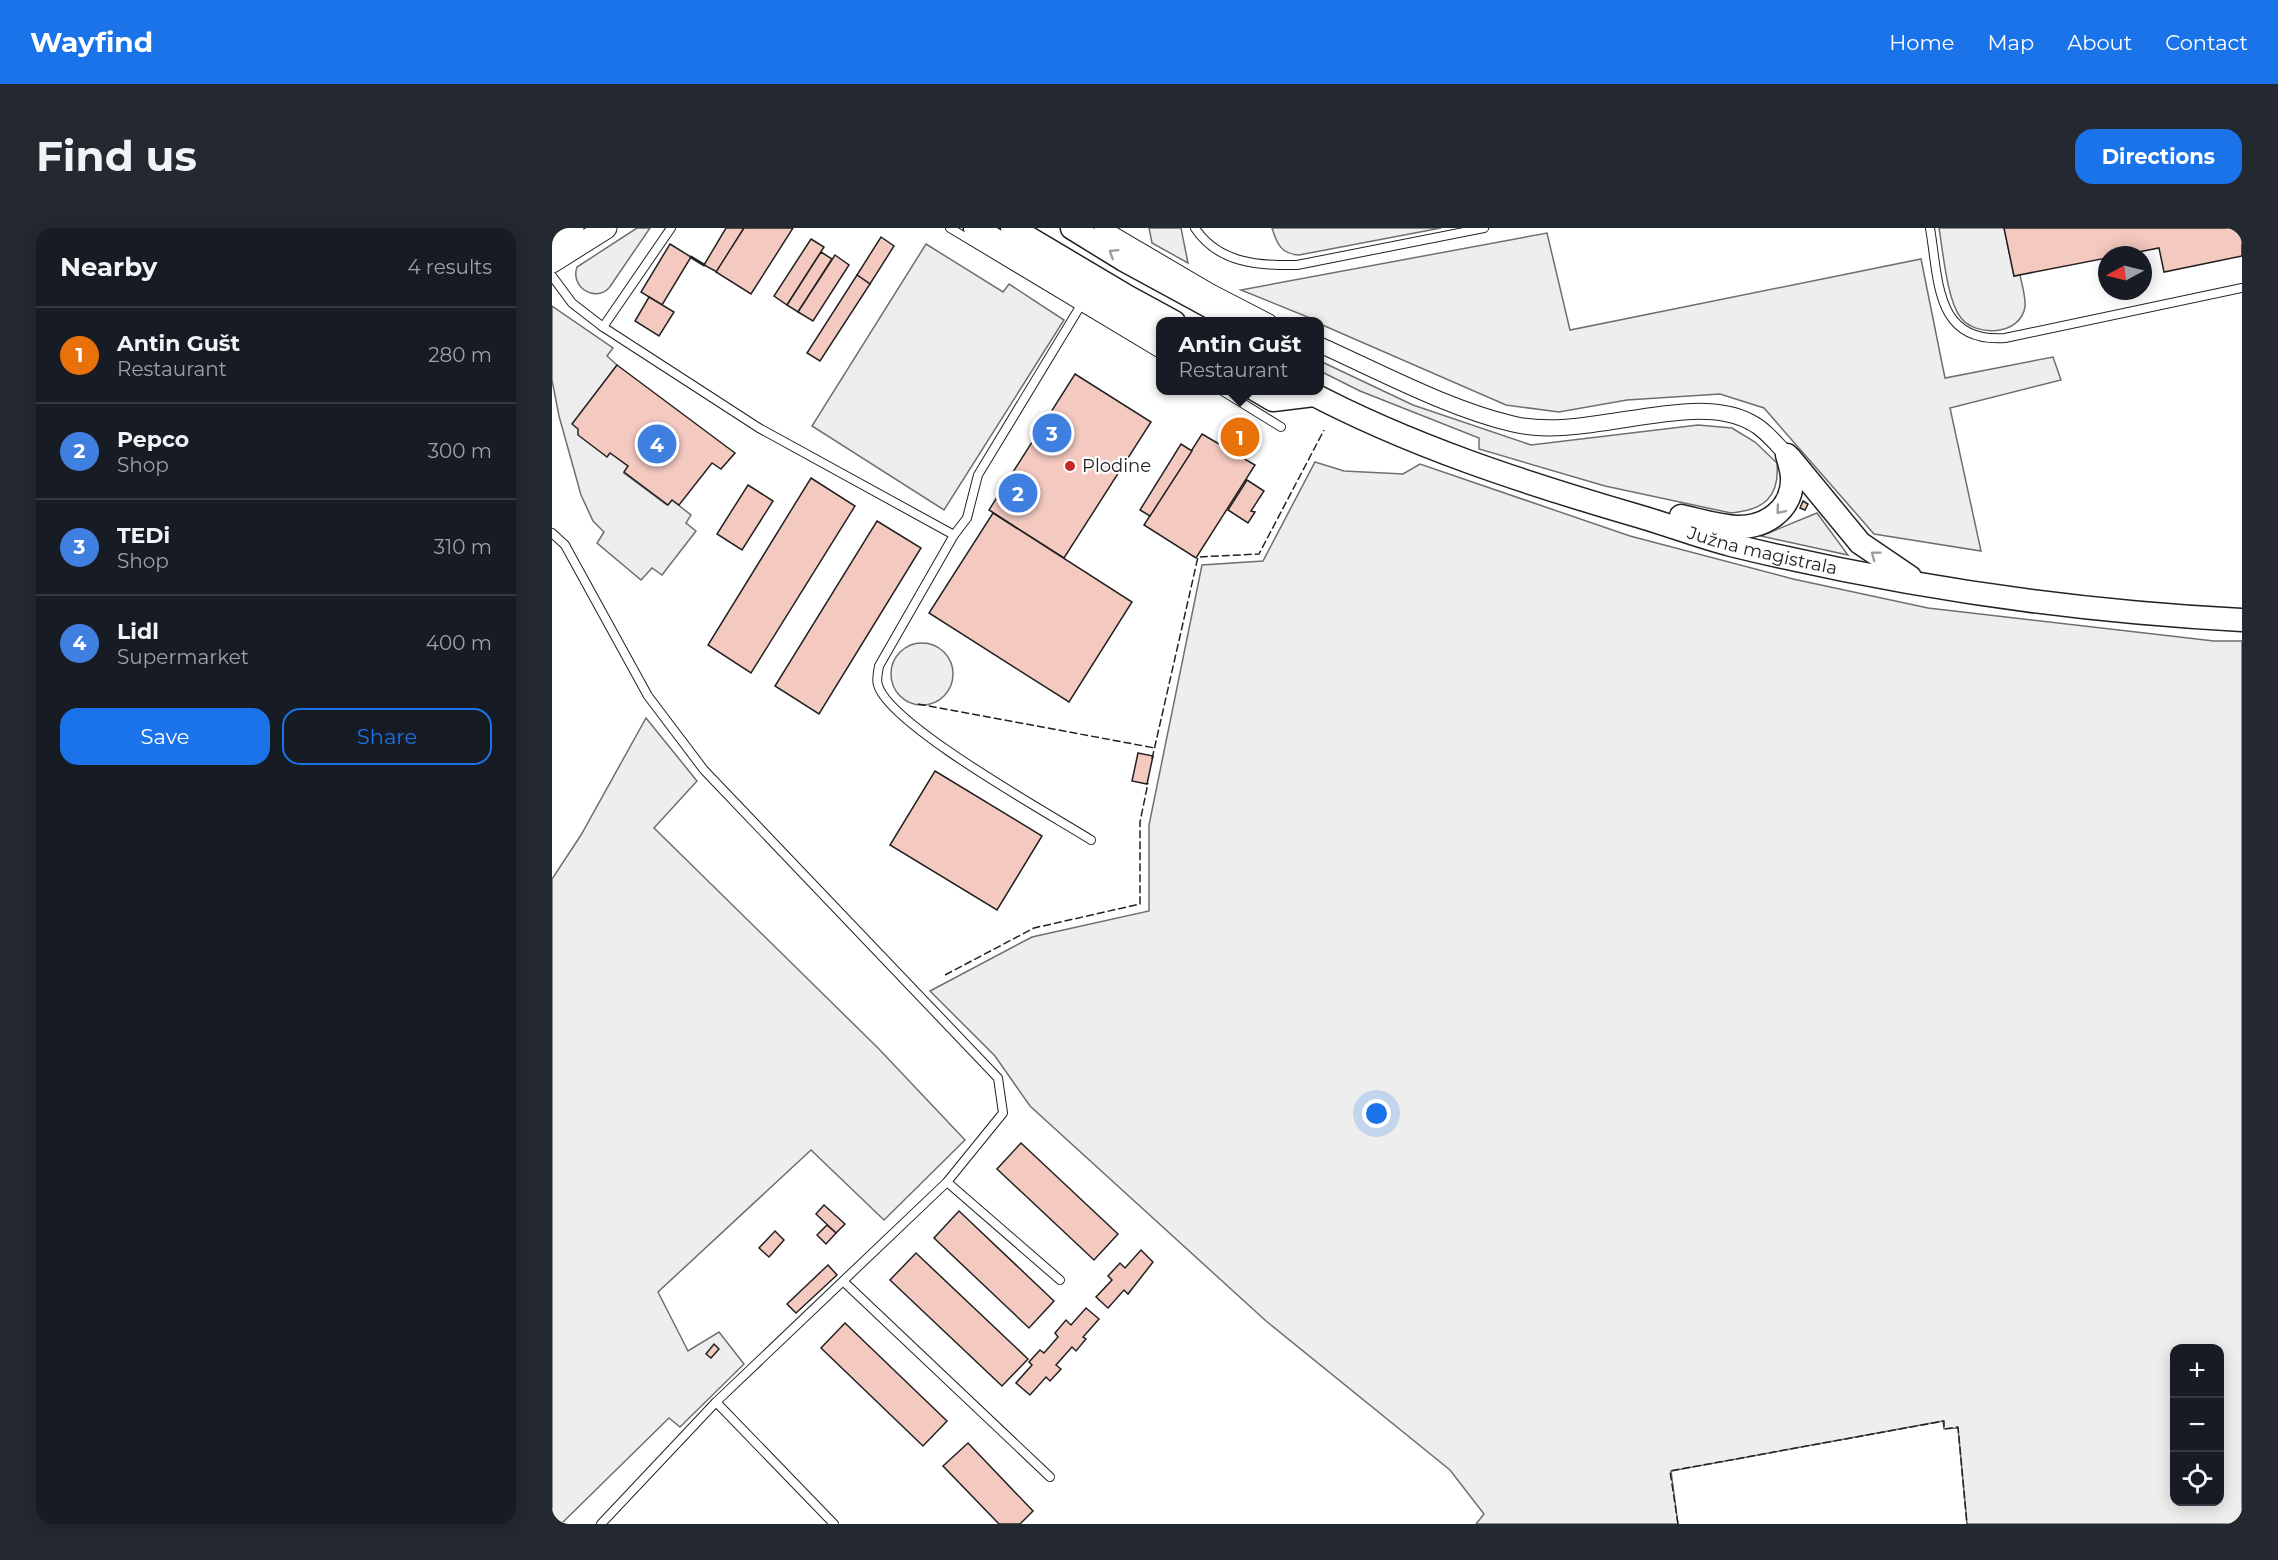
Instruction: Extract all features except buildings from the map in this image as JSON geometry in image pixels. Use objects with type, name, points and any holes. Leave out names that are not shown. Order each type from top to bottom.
[{"type":"main road","points":[[975,228],[1156,334]]},
{"type":"main road","points":[[1012,228],[1128,297],[1166,317]]},
{"type":"main road","points":[[1072,228],[1124,260],[1231,317]]},
{"type":"main road","name":"Južna magistrala","points":[[1324,394],[1400,433],[1501,474],[1577,500],[1728,544],[1924,586],[2056,605],[2155,615],[2242,620]]},
{"type":"main road","points":[[1265,395],[1273,400],[1290,395]]},
{"type":"main road","points":[[1638,516],[1676,515],[1737,527],[1758,524],[1783,510],[1792,478],[1787,455]]},
{"type":"main road","points":[[1787,455],[1860,543],[1881,560],[1924,586]]},
{"type":"street","points":[[555,263],[573,228]]},
{"type":"street","points":[[555,263],[606,228]]},
{"type":"street","points":[[1102,228],[1211,292],[1261,317]]},
{"type":"street","points":[[1324,347],[1446,400],[1512,424],[1561,429],[1685,412],[1713,412],[1736,415],[1753,423],[1787,455]]},
{"type":"lane","points":[[603,327],[671,228]]},
{"type":"lane","points":[[950,228],[1156,351]]},
{"type":"lane","points":[[1195,228],[1204,242],[1223,255],[1277,266],[1297,265],[1484,228]]},
{"type":"lane","points":[[1930,228],[1946,310],[1965,332],[1984,339],[2005,338],[2242,288]]},
{"type":"lane","points":[[555,263],[572,303],[603,327],[759,428],[954,535]]},
{"type":"lane","points":[[1080,305],[978,475],[967,518],[954,535],[879,666],[878,685],[891,705],[922,734],[1091,840]]},
{"type":"lane","points":[[1229,395],[1281,428]]},
{"type":"lane","points":[[552,533],[565,545],[648,696],[704,771],[998,1078],[1003,1113],[947,1182],[716,1402],[601,1524]]},
{"type":"lane","points":[[947,1182],[1060,1280]]},
{"type":"lane","points":[[844,1282],[1050,1477]]},
{"type":"lane","points":[[716,1402],[834,1524]]},
{"type":"shaded area","points":[[637,228],[650,228],[609,288],[597,294],[590,293],[580,286],[576,274],[577,267]]},
{"type":"shaded area","points":[[1149,228],[1181,228],[1188,263],[1152,243]]},
{"type":"shaded area","points":[[1272,228],[1441,228],[1299,255],[1288,253],[1281,247]]},
{"type":"shaded area","points":[[1939,228],[2004,228],[2014,276],[2020,275],[2025,299],[2021,317],[2015,324],[1997,331],[1987,331],[1968,324],[1961,318],[1949,288]]},
{"type":"shaded area","points":[[1547,233],[1570,330],[1921,259],[1945,378],[2053,357],[2061,380],[1950,408],[1981,551],[1874,534],[1764,408],[1720,394],[1627,400],[1559,412],[1506,405],[1324,326],[1324,317],[1308,317],[1241,290]]},
{"type":"shaded area","points":[[926,244],[1003,292],[1009,284],[1064,320],[944,510],[812,426]]},
{"type":"shaded area","points":[[552,306],[613,348],[607,356],[617,365],[573,424],[628,466],[624,473],[667,505],[672,500],[691,515],[686,523],[696,531],[662,575],[652,568],[641,580],[597,543],[604,532],[593,521],[581,495],[559,416],[552,380]]},
{"type":"shaded area","points":[[1324,363],[1413,405],[1531,445],[1698,425],[1732,428],[1755,442],[1777,463],[1776,485],[1767,500],[1760,505],[1731,513],[1605,486],[1479,449],[1479,438],[1360,391],[1324,373]]},
{"type":"shaded area","points":[[1315,462],[1344,471],[1403,474],[1420,464],[1630,536],[1793,579],[1928,608],[2214,641],[2242,641],[2242,1524],[1967,1524],[1958,1428],[1944,1429],[1943,1421],[1671,1471],[1678,1524],[1476,1524],[1484,1514],[1450,1470],[1266,1321],[1030,1106],[995,1056],[930,991],[1032,937],[1149,911],[1149,825],[1202,565],[1263,561]]},
{"type":"shaded area","points":[[1817,513],[1848,555],[1761,536]]},
{"type":"shaded area","points":[[922,643],[944,652],[953,674],[944,696],[922,705],[900,696],[891,674],[900,652]]},
{"type":"shaded area","points":[[646,718],[697,781],[654,828],[878,1048],[965,1140],[884,1220],[811,1150],[658,1292],[688,1351],[719,1332],[744,1364],[680,1427],[669,1418],[561,1524],[552,1524],[552,879],[581,835]]},
{"type":"fence","points":[[1152,759],[1198,557],[1259,554],[1324,430]]},
{"type":"fence","points":[[918,704],[1155,748]]},
{"type":"fence","points":[[945,975],[1034,928],[1140,904],[1140,822],[1148,783]]},
{"type":"fence","points":[[1678,1524],[1670,1471],[1944,1421],[1944,1429],[1958,1427],[1967,1524]]},
{"type":"wall","points":[[691,257],[704,265]]},
{"type":"place","name":"TEDi","points":[[1052,433]]},
{"type":"place","name":"Antin Gušt","points":[[1240,437]]},
{"type":"place","name":"Lidl","points":[[657,444]]},
{"type":"place","name":"Plodine","points":[[1070,466]]},
{"type":"place","name":"Pepco","points":[[1018,493]]}]
